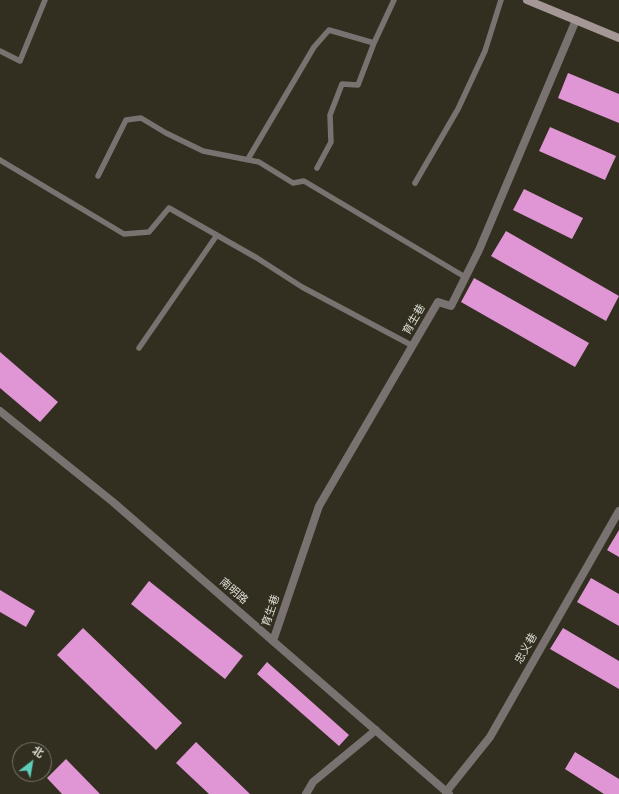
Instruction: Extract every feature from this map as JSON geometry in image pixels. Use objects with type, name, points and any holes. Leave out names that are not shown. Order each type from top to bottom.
[{"type":"main road","points":[[527,0],[619,38]]},
{"type":"street","name":"育生巷","points":[[273,641],[319,506],[438,302],[451,306],[482,242],[576,20]]},
{"type":"street","name":"南明路","points":[[0,411],[113,502],[448,793]]},
{"type":"street","name":"忠义巷","points":[[448,793],[490,737],[619,511]]},
{"type":"street","points":[[306,794],[314,782],[376,730]]},
{"type":"lane","points":[[0,51],[20,61],[45,0]]},
{"type":"lane","points":[[317,168],[331,142],[330,115],[342,84],[358,85],[374,43],[394,0]]},
{"type":"lane","points":[[415,183],[458,109],[484,51],[502,0]]},
{"type":"lane","points":[[248,159],[314,47],[329,30],[374,43]]},
{"type":"lane","points":[[98,176],[126,120],[141,118],[166,133],[203,150],[259,162],[293,183],[304,181],[465,278]]},
{"type":"lane","points":[[0,160],[124,234],[149,232],[169,208],[302,287],[412,346]]},
{"type":"lane","points":[[139,348],[216,235]]},
{"type":"building","points":[[568,73],[619,94],[619,123],[558,98]]},
{"type":"building","points":[[550,127],[616,156],[605,180],[539,151]]},
{"type":"building","points":[[524,189],[583,218],[572,239],[513,210]]},
{"type":"building","points":[[506,231],[619,296],[606,321],[491,256]]},
{"type":"building","points":[[474,278],[589,343],[575,367],[461,302]]},
{"type":"building","points":[[0,352],[58,402],[40,422],[0,388]]},
{"type":"building","points":[[619,530],[619,557],[607,550]]},
{"type":"building","points":[[591,578],[619,594],[619,626],[577,602]]},
{"type":"building","points":[[149,581],[243,656],[225,679],[131,604]]},
{"type":"building","points":[[0,590],[35,611],[26,627],[0,612]]},
{"type":"building","points":[[83,628],[182,723],[156,750],[57,655]]},
{"type":"building","points":[[563,628],[619,661],[619,689],[550,649]]},
{"type":"building","points":[[267,662],[349,735],[339,746],[257,674]]},
{"type":"building","points":[[196,742],[250,794],[209,794],[176,763]]},
{"type":"building","points":[[575,752],[619,779],[619,794],[604,794],[565,769]]},
{"type":"building","points":[[66,759],[100,794],[62,794],[51,782],[52,782],[52,773]]}]
